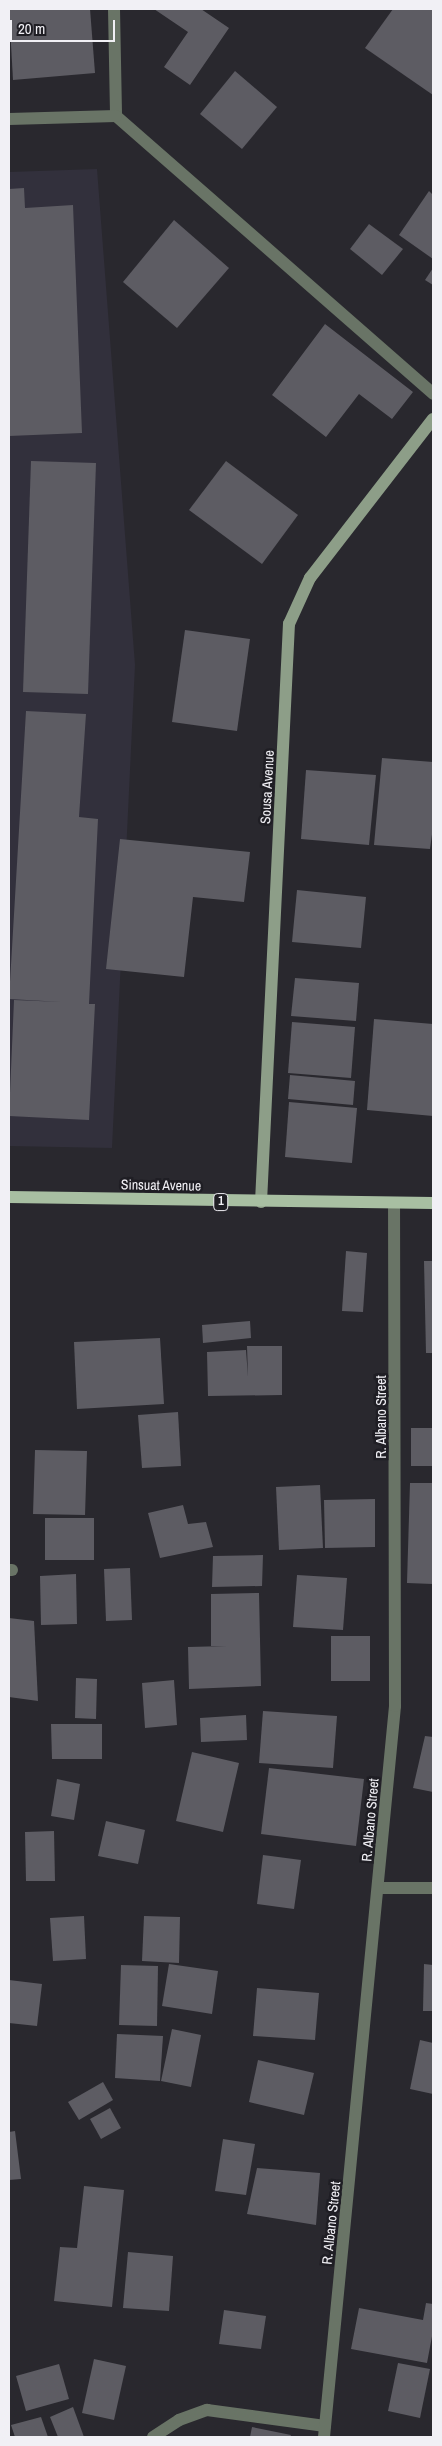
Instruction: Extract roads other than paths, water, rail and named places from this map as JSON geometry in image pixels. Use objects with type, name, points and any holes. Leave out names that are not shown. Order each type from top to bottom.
[{"type":"main road","name":"Sinsuat Avenue","points":[[9,1197],[433,1203]]},
{"type":"street","points":[[114,9],[116,116]]},
{"type":"street","points":[[9,119],[116,116],[433,394]]},
{"type":"street","name":"Sousa Avenue","points":[[262,1202],[289,624],[310,578],[433,419]]},
{"type":"street","name":"R. Albano Street","points":[[324,2431],[379,1888],[395,1706],[394,1203]]},
{"type":"street","points":[[379,1888],[433,1888]]},
{"type":"street","points":[[152,2437],[179,2420],[207,2410],[324,2431]]}]
